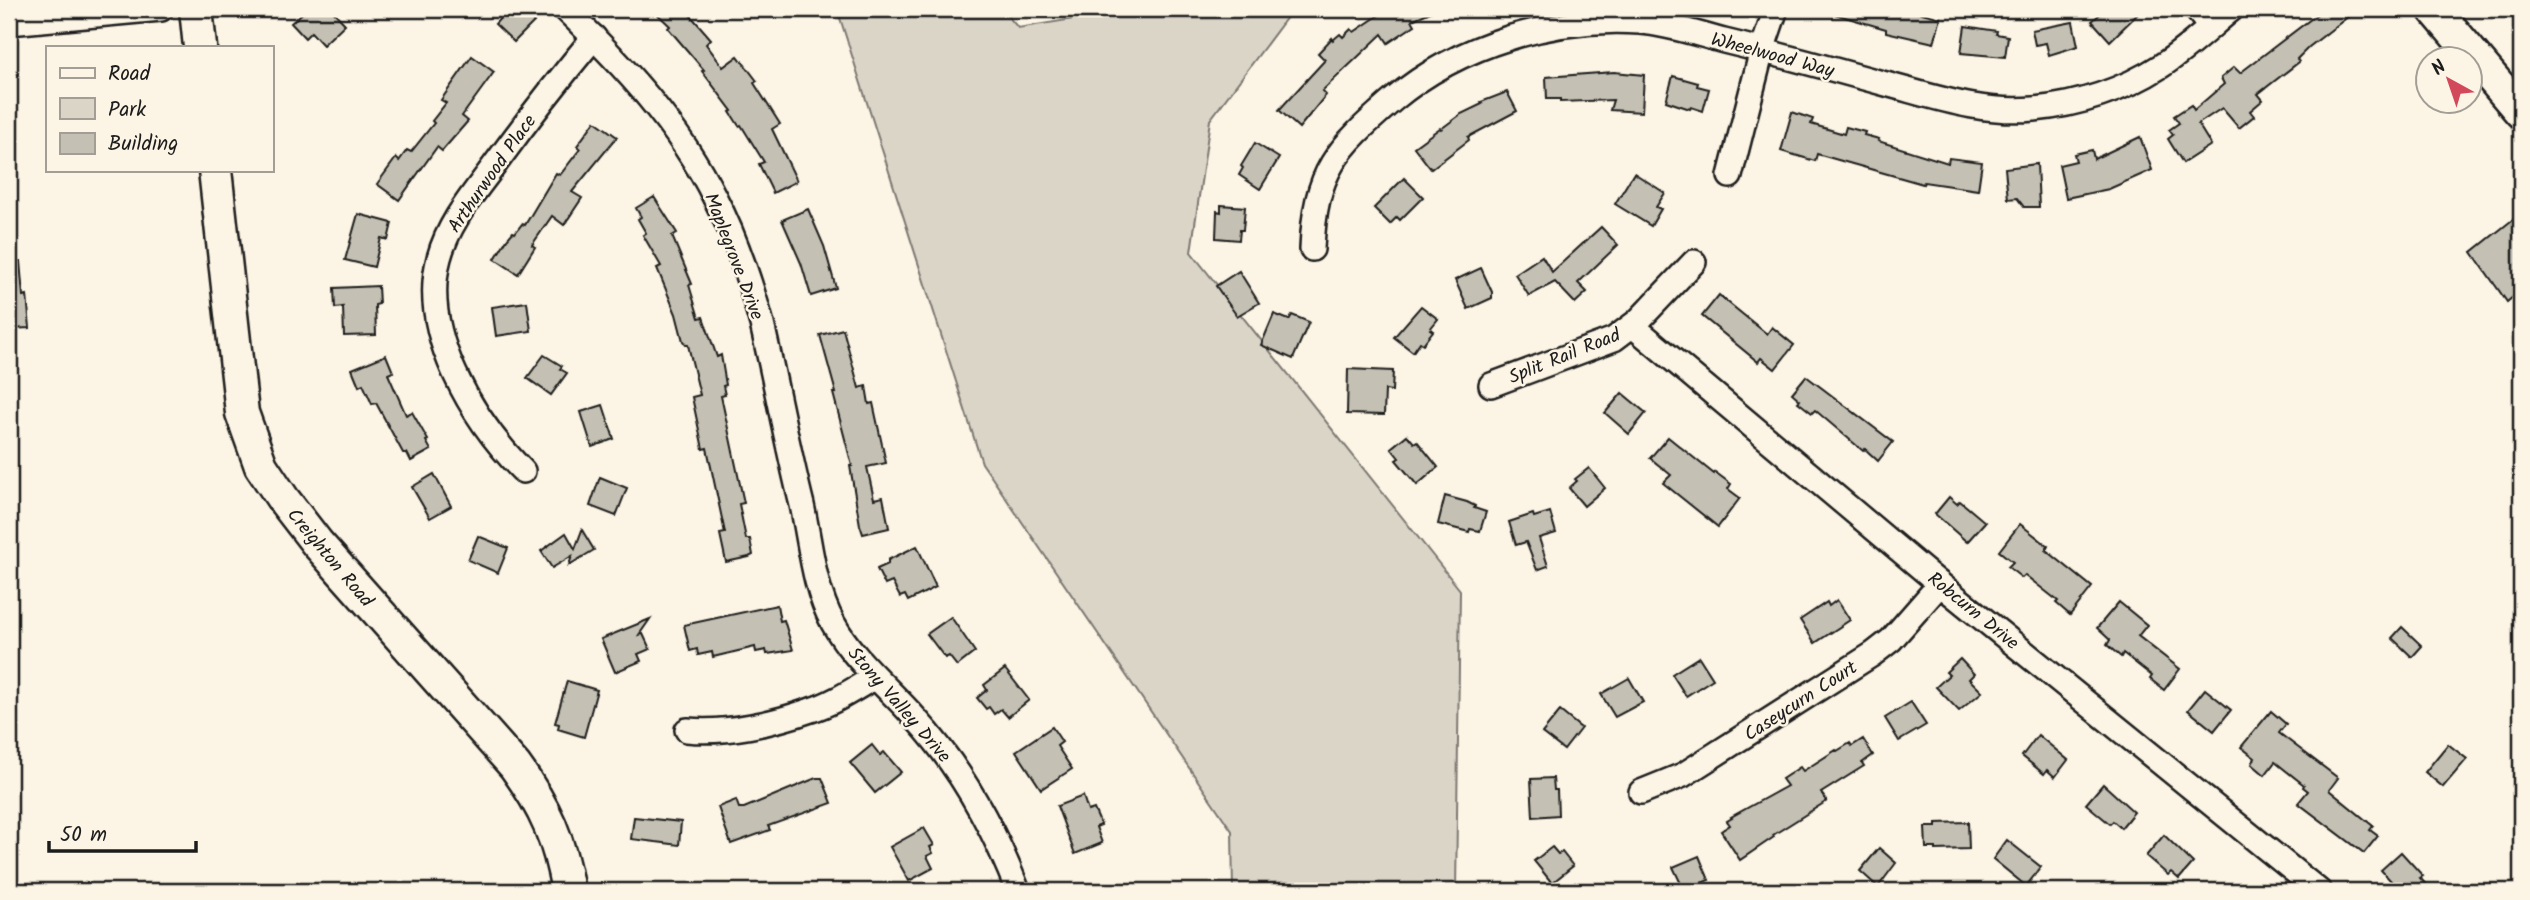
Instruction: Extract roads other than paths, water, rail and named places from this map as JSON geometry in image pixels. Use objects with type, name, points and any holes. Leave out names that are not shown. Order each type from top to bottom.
[{"type":"main road","points":[[196,9],[201,46]]},
{"type":"main road","points":[[2434,9],[2521,112]]},
{"type":"main road","name":"Creighton Road","points":[[215,172],[242,413],[261,466],[282,499],[317,543],[521,774],[551,824],[562,858],[568,891]]},
{"type":"street","points":[[9,23],[161,9]]},
{"type":"street","name":"Maplegrove Drive","points":[[565,9],[617,59],[673,129],[715,197],[750,282],[762,324],[802,508]]},
{"type":"street","points":[[1730,176],[1762,50],[1776,9]]},
{"type":"street","name":"Wheelwood Way","points":[[1312,249],[1317,195],[1334,160],[1358,132],[1402,92],[1457,58],[1486,46],[1535,32],[1564,25],[1602,22],[1659,24],[1949,102],[1997,110],[2034,109],[2087,99],[2135,82],[2163,65],[2203,18],[2232,9]]},
{"type":"street","name":"Arthurwood Place","points":[[523,471],[487,428],[454,370],[440,336],[434,298],[436,274],[446,239],[467,203],[550,90],[594,37]]},
{"type":"street","name":"Split Rail Road","points":[[1491,385],[1614,339],[1633,326],[1694,262]]},
{"type":"street","name":"Robcurn Drive","points":[[1633,326],[1940,583],[2319,891]]},
{"type":"street","name":"Stony Valley Drive","points":[[802,508],[820,591],[833,623],[852,652],[917,720],[951,762],[980,808],[1005,856],[1018,891]]},
{"type":"street","name":"Caseycurn Court","points":[[1641,792],[1683,775],[1873,654],[1891,640],[1940,583]]},
{"type":"street","points":[[687,730],[703,732],[753,725],[811,710],[839,698],[875,677]]}]
